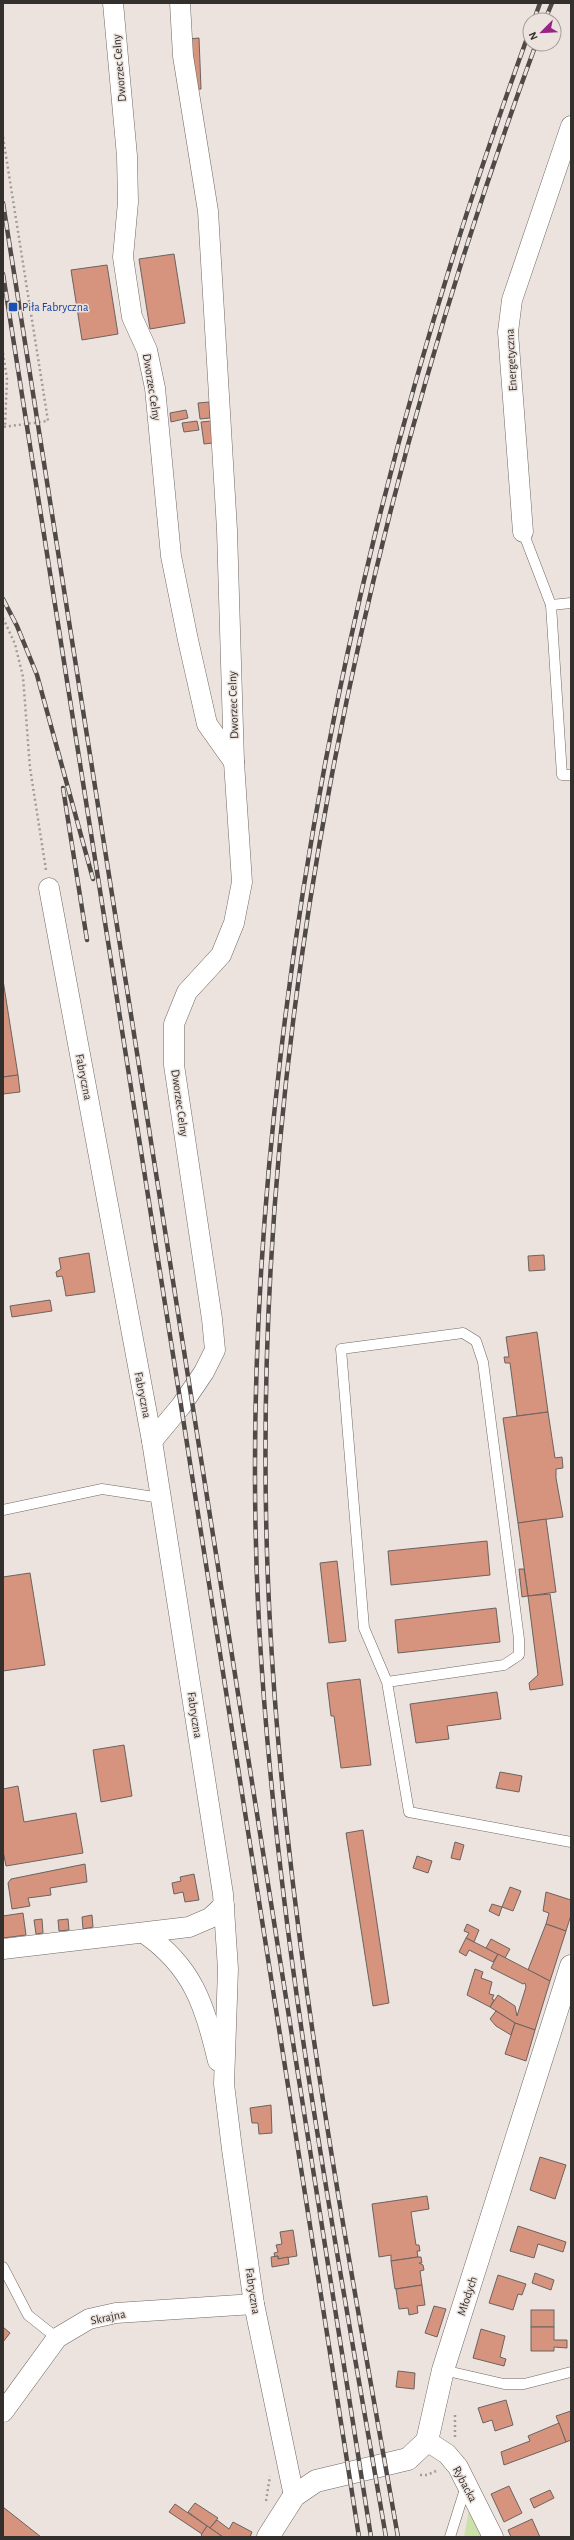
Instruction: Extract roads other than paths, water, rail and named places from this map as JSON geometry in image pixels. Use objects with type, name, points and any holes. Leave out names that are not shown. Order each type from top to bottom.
[{"type":"street","name":"Dworzec Celny","points":[[113,3],[127,156],[128,202],[123,257],[132,317],[147,350],[154,388],[171,556],[207,724],[234,762]]},
{"type":"street","name":"Dworzec Celny","points":[[152,1441],[190,1393],[214,1350],[212,1319],[174,1065],[174,1024],[187,992],[221,955],[234,923],[242,882],[234,762],[228,530],[208,211],[182,56],[180,3]]},
{"type":"street","name":"Energetyczna","points":[[523,532],[508,332],[512,300],[569,137]]},
{"type":"street","name":"Fabryczna","points":[[49,888],[152,1441],[224,1905],[228,1969],[224,2084]]},
{"type":"street","points":[[3,1949],[144,1933],[201,1923],[224,1905]]},
{"type":"street","name":"Fabryczna","points":[[144,1933],[166,1948],[185,1970],[193,1983],[211,2032],[224,2084],[254,2304],[294,2496]]},
{"type":"street","name":"Młodych","points":[[427,2441],[443,2370],[571,1966]]},
{"type":"street","name":"Skrajna","points":[[3,2412],[57,2338],[90,2319],[116,2313],[254,2304]]},
{"type":"street","points":[[268,2537],[294,2496],[316,2481],[330,2476],[374,2468],[408,2459],[427,2441]]},
{"type":"street","name":"Rybacka","points":[[427,2441],[447,2454],[458,2467],[466,2486],[493,2537]]},
{"type":"lane","points":[[523,532],[550,605],[562,775],[571,775]]},
{"type":"lane","points":[[550,605],[571,604]]},
{"type":"lane","points":[[387,1682],[504,1665],[519,1655],[519,1639],[483,1362],[476,1341],[462,1333],[341,1349],[364,1628],[387,1682],[409,1812],[571,1842]]},
{"type":"lane","points":[[3,1510],[102,1489],[161,1498]]},
{"type":"lane","points":[[3,2267],[28,2315],[57,2338]]},
{"type":"lane","points":[[443,2370],[504,2384],[524,2384],[571,2372]]},
{"type":"lane","points":[[450,2537],[466,2486]]},
{"type":"railway","points":[[537,12],[540,3]]},
{"type":"railway","points":[[548,12],[552,3]]},
{"type":"railway","points":[[386,2537],[327,2196],[309,2082],[279,1854],[267,1739],[259,1624],[255,1483],[255,1413],[261,1272],[272,1131],[297,928],[319,796],[345,666],[374,538],[408,410],[445,283],[486,156],[522,52]]},
{"type":"railway","points":[[398,2537],[334,2170],[298,1923],[284,1800],[273,1676],[267,1553],[267,1361],[278,1169],[299,977],[330,786],[370,596],[418,409],[474,225],[533,52]]},
{"type":"railway","points":[[3,203],[371,2537]]},
{"type":"railway","points":[[3,274],[359,2537]]},
{"type":"railway","points":[[3,599],[17,626],[37,675],[93,879]]},
{"type":"railway","points":[[63,788],[87,940]]},
{"type":"place","name":"Piła Fabryczna","points":[[13,307]]}]
